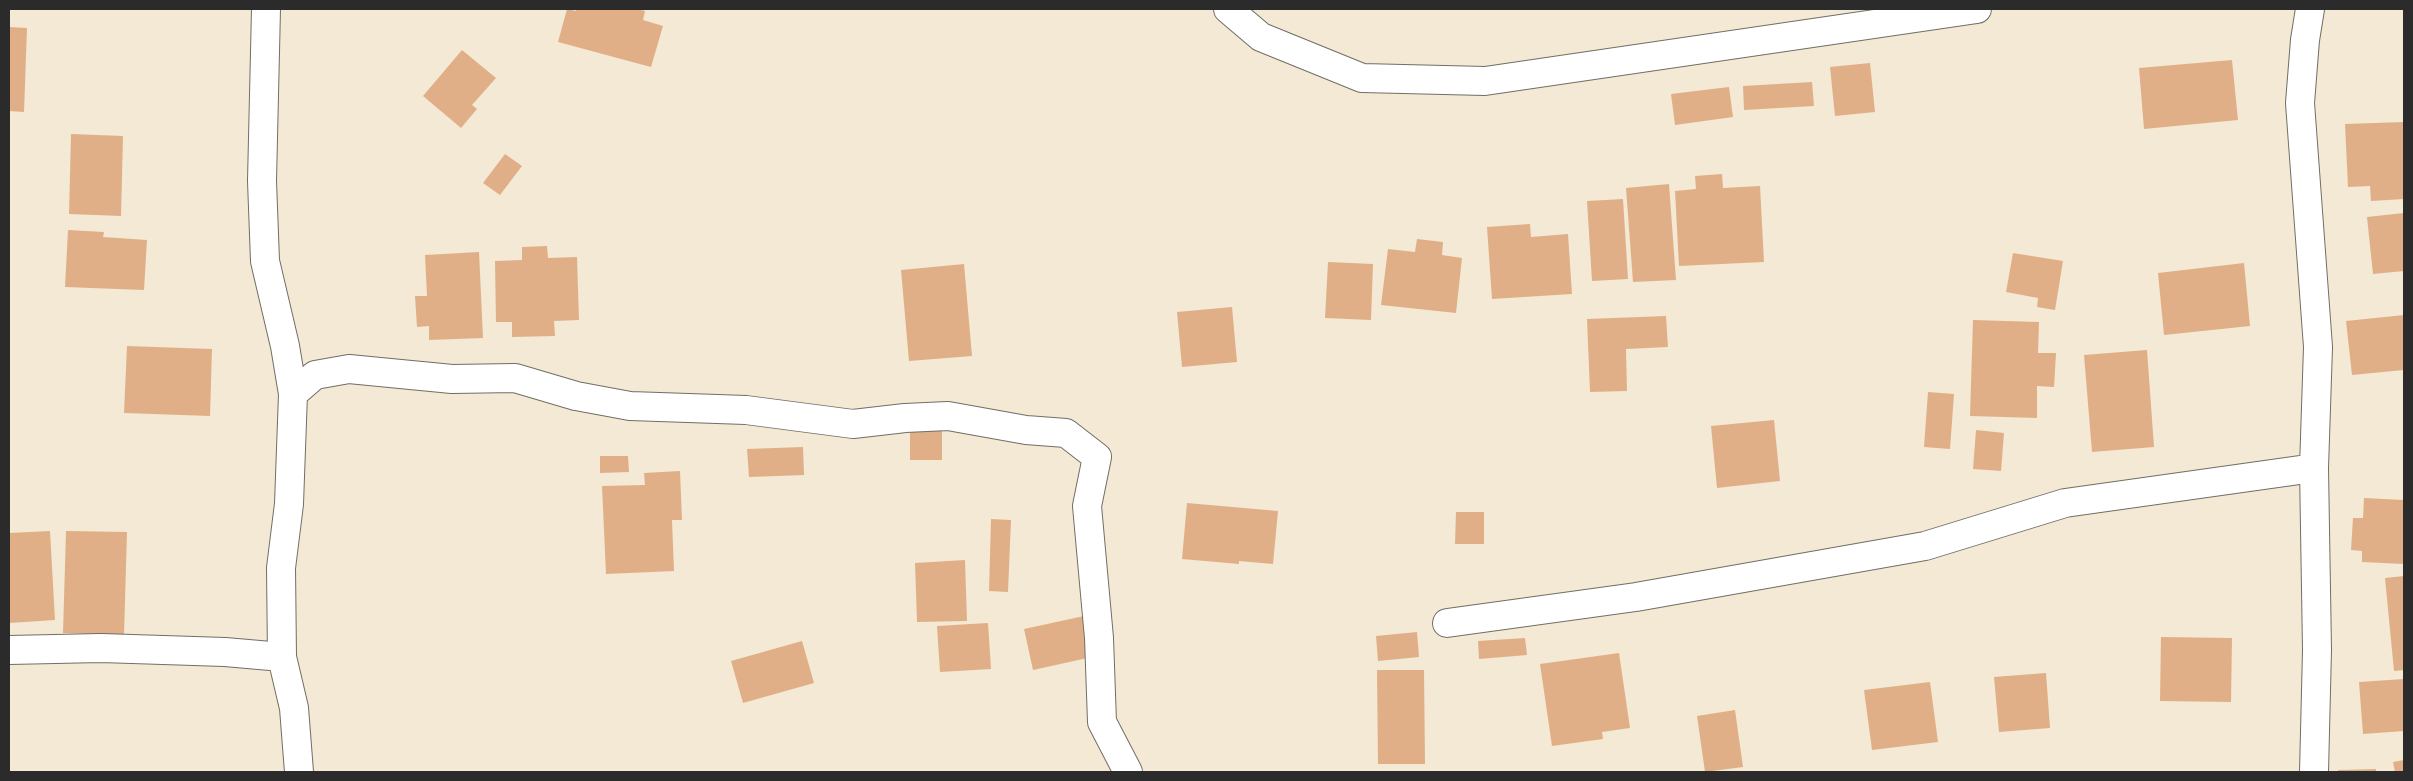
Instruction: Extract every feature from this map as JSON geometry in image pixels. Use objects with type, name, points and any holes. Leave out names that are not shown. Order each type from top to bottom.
[{"type":"street","points":[[266,9],[262,181],[264,261],[285,346],[293,394],[289,504],[281,568],[282,656],[294,708],[299,772]]},
{"type":"street","points":[[1228,9],[1260,37],[1362,78],[1485,81],[1977,9]]},
{"type":"street","points":[[2310,9],[2305,40],[2300,103],[2318,347],[2314,468],[2316,650],[2314,772]]},
{"type":"street","points":[[293,394],[316,375],[349,369],[452,379],[515,378],[576,396],[630,406],[746,410],[853,424],[905,418],[948,416],[1026,430],[1066,433],[1097,457],[1087,506],[1098,638],[1102,722],[1128,772]]},
{"type":"street","points":[[1447,623],[1636,596],[1925,546],[2065,503],[2314,468]]},
{"type":"street","points":[[9,650],[101,648],[282,656]]},
{"type":"building","points":[[567,9],[576,11],[576,9],[638,9],[645,11],[643,20],[663,26],[651,67],[558,42]]},
{"type":"building","points":[[9,27],[27,28],[24,112],[9,111]]},
{"type":"building","points":[[462,50],[496,78],[472,105],[477,109],[461,128],[423,96]]},
{"type":"building","points":[[2232,60],[2238,120],[2144,129],[2139,68]]},
{"type":"building","points":[[1870,63],[1875,112],[1835,116],[1830,67]]},
{"type":"building","points":[[1812,82],[1814,106],[1744,110],[1743,86]]},
{"type":"building","points":[[1729,87],[1733,117],[1675,125],[1671,94]]},
{"type":"building","points":[[2404,122],[2404,199],[2371,201],[2370,186],[2348,187],[2345,124]]},
{"type":"building","points":[[71,134],[123,136],[121,216],[69,214]]},
{"type":"building","points":[[505,154],[522,166],[500,195],[483,183]]},
{"type":"building","points":[[1722,174],[1723,188],[1760,186],[1764,262],[1679,266],[1675,191],[1696,189],[1695,176]]},
{"type":"building","points":[[1669,184],[1676,280],[1633,282],[1626,188]]},
{"type":"building","points":[[1623,199],[1628,279],[1592,281],[1587,201]]},
{"type":"building","points":[[2404,213],[2404,271],[2373,274],[2367,217]]},
{"type":"building","points":[[1530,224],[1531,237],[1568,234],[1572,294],[1492,299],[1487,227]]},
{"type":"building","points":[[68,230],[104,232],[103,237],[147,240],[144,290],[65,287]]},
{"type":"building","points":[[1417,239],[1443,242],[1442,255],[1462,258],[1456,313],[1381,305],[1388,249],[1415,252]]},
{"type":"building","points":[[547,246],[548,258],[577,257],[579,320],[554,321],[555,336],[512,337],[512,322],[496,322],[495,261],[522,260],[522,247]]},
{"type":"building","points":[[479,252],[483,338],[429,340],[429,326],[417,327],[415,296],[427,296],[425,255]]},
{"type":"building","points":[[2013,253],[2063,261],[2055,310],[2037,307],[2038,298],[2006,292]]},
{"type":"building","points":[[1328,262],[1373,264],[1371,320],[1325,318]]},
{"type":"building","points":[[2244,263],[2250,326],[2164,335],[2158,273]]},
{"type":"building","points":[[964,264],[972,356],[909,361],[901,270]]},
{"type":"building","points":[[1232,307],[1237,362],[1182,367],[1177,312]]},
{"type":"building","points":[[2404,315],[2404,370],[2352,375],[2346,321]]},
{"type":"building","points":[[1666,316],[1668,347],[1626,349],[1627,391],[1590,392],[1587,319]]},
{"type":"building","points":[[1973,320],[2039,322],[2038,353],[2056,353],[2054,387],[2037,386],[2037,418],[1970,416]]},
{"type":"building","points":[[127,346],[212,349],[210,416],[124,413]]},
{"type":"building","points":[[2147,350],[2154,447],[2092,452],[2084,355]]},
{"type":"building","points":[[1928,392],[1954,394],[1950,449],[1924,447]]},
{"type":"building","points":[[1774,420],[1780,481],[1717,488],[1711,426]]},
{"type":"building","points":[[910,428],[942,429],[942,460],[910,460]]},
{"type":"building","points":[[1976,430],[2004,433],[2001,471],[1973,469]]},
{"type":"building","points":[[803,447],[804,475],[749,477],[747,449]]},
{"type":"building","points":[[600,456],[628,456],[629,472],[600,473]]},
{"type":"building","points":[[680,471],[682,520],[672,520],[674,571],[606,574],[602,486],[645,485],[644,473]]},
{"type":"building","points":[[2364,498],[2404,500],[2404,564],[2362,562],[2362,551],[2351,550],[2353,518],[2363,518]]},
{"type":"building","points":[[1187,503],[1278,511],[1273,564],[1239,561],[1239,564],[1182,559]]},
{"type":"building","points":[[1456,512],[1484,512],[1484,544],[1455,544]]},
{"type":"building","points":[[991,519],[1011,520],[1008,592],[989,591]]},
{"type":"building","points":[[50,531],[55,620],[9,623],[9,533]]},
{"type":"building","points":[[66,531],[127,532],[124,635],[63,633]]},
{"type":"building","points":[[965,560],[967,621],[917,622],[915,563]]},
{"type":"building","points":[[2404,576],[2404,670],[2394,671],[2385,578]]},
{"type":"building","points":[[1084,616],[1092,657],[1033,670],[1024,629]]},
{"type":"building","points":[[988,623],[991,669],[940,672],[937,626]]},
{"type":"building","points":[[1417,632],[1419,657],[1378,661],[1376,636]]},
{"type":"building","points":[[2161,637],[2232,638],[2231,702],[2160,701]]},
{"type":"building","points":[[1525,638],[1527,655],[1479,659],[1478,641]]},
{"type":"building","points":[[802,641],[814,683],[743,703],[731,661]]},
{"type":"building","points":[[1619,653],[1630,728],[1602,732],[1603,739],[1552,746],[1540,664]]},
{"type":"building","points":[[1377,670],[1424,670],[1425,764],[1378,764]]},
{"type":"building","points":[[2046,673],[2050,728],[1999,732],[1994,677]]},
{"type":"building","points":[[2404,679],[2404,731],[2363,734],[2359,682]]},
{"type":"building","points":[[1930,682],[1938,742],[1872,750],[1864,690]]},
{"type":"building","points":[[1735,710],[1743,767],[1705,772],[1697,716]]},
{"type":"building","points":[[2404,760],[2404,772],[2395,772],[2393,762]]},
{"type":"building","points":[[2376,769],[2376,772],[2338,772],[2338,770]]}]
